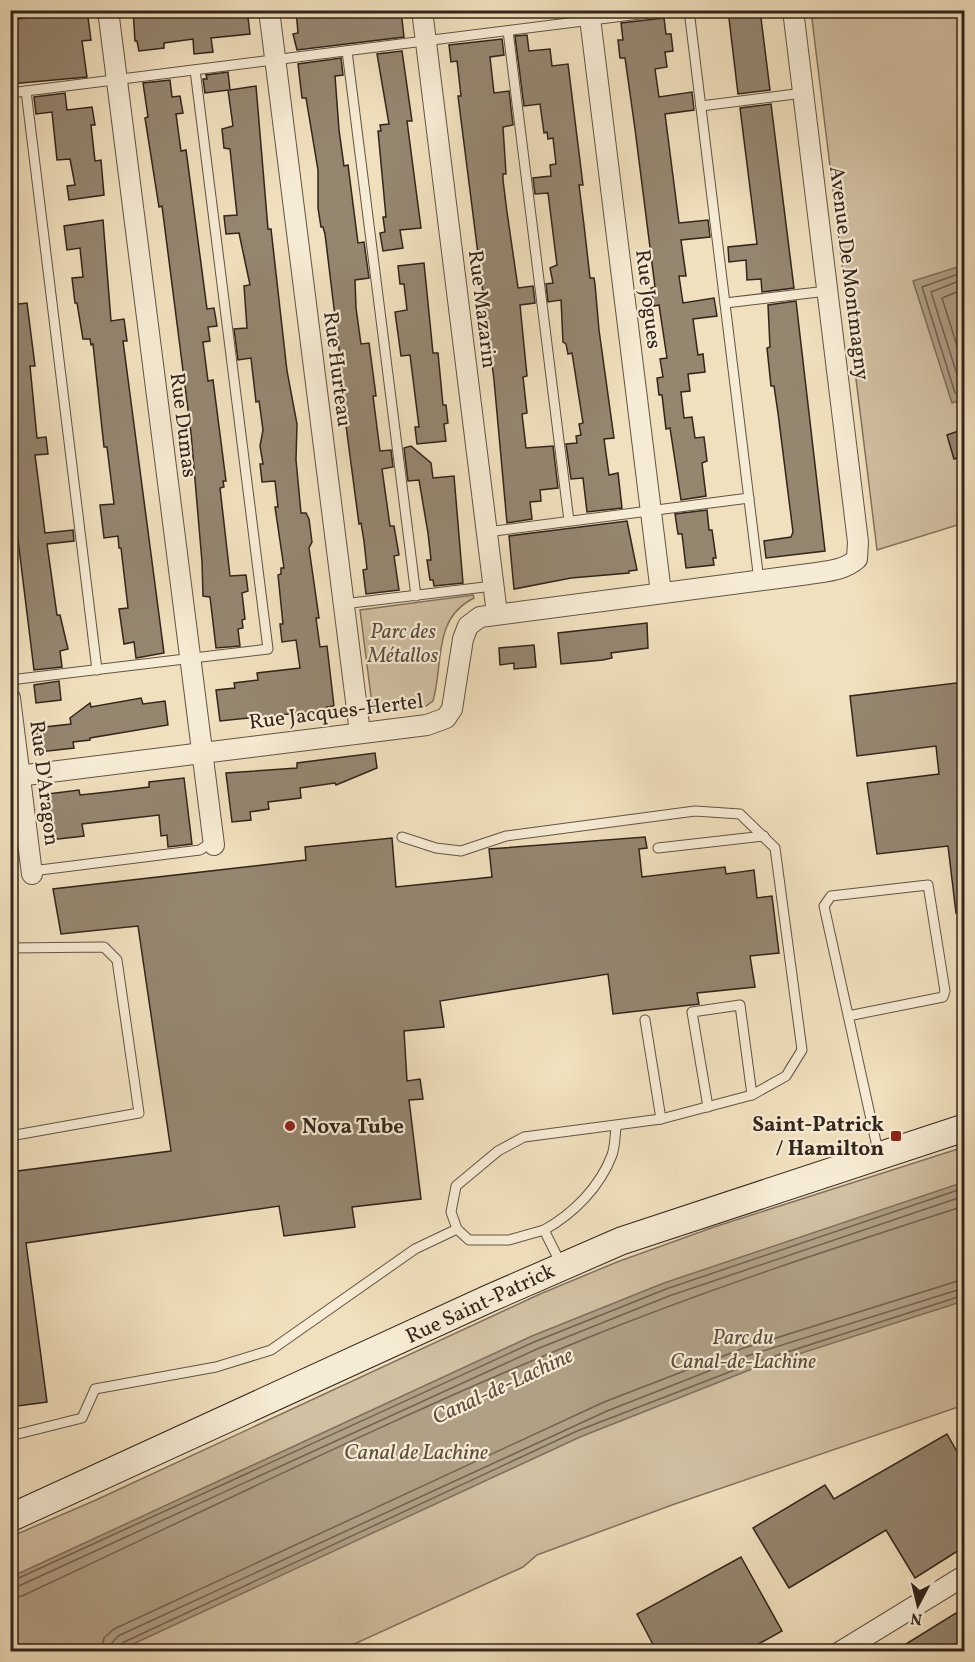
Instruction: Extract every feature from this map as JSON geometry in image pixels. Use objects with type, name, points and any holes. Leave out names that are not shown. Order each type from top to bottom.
[{"type":"main road","name":"Rue Saint-Patrick","points":[[10,1518],[561,1266],[659,1226],[964,1128]]},
{"type":"street","name":"Rue Dumas","points":[[108,10],[214,843]]},
{"type":"street","name":"Rue Hurteau","points":[[269,10],[360,734]]},
{"type":"street","name":"Rue Mazarin","points":[[422,10],[497,614]]},
{"type":"street","name":"Avenue De Montmagny","points":[[793,10],[858,542]]},
{"type":"street","name":"Rue Jogues","points":[[590,15],[661,593]]},
{"type":"street","name":"Rue Jacques-Hertel","points":[[15,776],[427,725],[446,718],[455,700],[463,639],[468,626],[480,617],[848,567],[857,559],[858,542]]},
{"type":"street","name":"Rue D'Aragon","points":[[10,698],[15,776],[32,872]]},
{"type":"street","points":[[840,1652],[964,1576]]},
{"type":"lane","points":[[10,93],[508,31],[590,15],[672,10]]},
{"type":"lane","points":[[689,10],[759,580]]},
{"type":"lane","points":[[508,31],[569,521]]},
{"type":"lane","points":[[347,51],[416,596]]},
{"type":"lane","points":[[10,680],[268,649],[195,70]]},
{"type":"lane","points":[[26,91],[97,670]]},
{"type":"lane","points":[[701,106],[803,93]]},
{"type":"lane","points":[[725,303],[827,291]]},
{"type":"lane","points":[[487,532],[749,498]]},
{"type":"lane","points":[[343,604],[493,586]]},
{"type":"lane","points":[[402,837],[436,848],[461,851],[506,836],[695,811],[740,814],[775,849],[802,1050],[786,1076],[752,1095],[661,1119],[616,1127],[524,1137],[498,1151],[456,1186],[451,1212],[458,1229],[469,1240],[509,1240],[544,1230],[564,1220],[586,1198],[612,1155],[616,1127]]},
{"type":"lane","points":[[658,848],[764,836]]},
{"type":"lane","points":[[32,872],[200,850],[214,843]]},
{"type":"lane","points":[[848,1016],[943,997],[945,991],[928,885],[831,896],[826,899],[824,906],[848,1016],[876,1142],[883,1154]]},
{"type":"lane","points":[[10,948],[104,946],[117,960],[139,1113],[10,1136]]},
{"type":"lane","points":[[708,1107],[692,1012],[740,1005],[752,1095]]},
{"type":"lane","points":[[645,1020],[661,1119]]},
{"type":"lane","points":[[10,1436],[82,1418],[95,1389],[216,1367],[271,1350],[415,1249],[458,1229]]},
{"type":"lane","points":[[544,1230],[561,1266]]},
{"type":"green space","points":[[811,11],[964,11],[964,523],[877,550]]},
{"type":"green space","name":"Parc des Métallos","points":[[473,595],[474,598],[451,618],[445,630],[433,701],[426,706],[373,712],[360,610]]},
{"type":"green space","name":"Parc du Canal-de-Lachine","points":[[964,1147],[964,1405],[672,1505],[537,1555],[523,1567],[339,1651],[11,1651],[10,1537],[96,1500],[540,1294],[617,1262],[714,1227]]},
{"type":"water","points":[[964,265],[964,399],[952,403],[913,281]]},
{"type":"water","name":"Canal de Lachine","points":[[964,1182],[964,1301],[752,1369],[580,1437],[118,1651],[11,1651],[11,1577],[532,1336],[664,1283]]},
{"type":"building","points":[[87,10],[91,40],[82,41],[87,77],[10,84],[10,20]]},
{"type":"building","points":[[133,10],[247,10],[250,34],[211,38],[213,52],[194,54],[193,39],[164,43],[164,48],[139,51],[137,41],[135,41]]},
{"type":"building","points":[[296,10],[360,10],[360,16],[386,13],[385,10],[401,10],[404,37],[297,50],[293,34],[298,33]]},
{"type":"building","points":[[728,10],[760,10],[770,90],[738,94]]},
{"type":"building","points":[[664,18],[666,34],[671,34],[673,51],[665,52],[667,67],[655,69],[659,97],[692,92],[694,110],[665,114],[679,223],[708,220],[710,237],[681,240],[686,276],[679,276],[683,303],[714,298],[717,316],[693,319],[698,355],[703,354],[705,372],[688,374],[690,391],[681,392],[684,418],[692,417],[695,438],[704,437],[707,461],[702,463],[706,496],[681,500],[670,428],[666,429],[662,395],[659,395],[657,378],[663,377],[660,359],[667,358],[659,305],[654,306],[651,288],[655,287],[635,129],[625,58],[620,58],[618,40],[623,40],[621,23]]},
{"type":"building","points":[[527,35],[529,51],[550,49],[552,66],[568,64],[583,185],[579,185],[590,278],[594,278],[595,284],[614,438],[604,439],[609,475],[618,473],[622,508],[587,512],[583,478],[571,479],[566,444],[577,443],[576,436],[581,435],[579,424],[583,423],[572,353],[568,354],[566,344],[563,342],[561,300],[548,302],[546,284],[553,283],[550,268],[557,265],[548,193],[535,194],[533,178],[551,176],[550,165],[556,164],[553,138],[548,139],[547,132],[544,133],[540,104],[524,106],[515,36]]},
{"type":"building","points":[[502,39],[504,55],[490,57],[494,93],[509,91],[513,125],[503,127],[506,174],[503,174],[503,180],[518,288],[533,286],[535,303],[520,305],[527,376],[523,377],[527,413],[522,414],[526,448],[553,446],[558,488],[540,490],[541,501],[530,502],[532,519],[507,523],[494,380],[458,96],[461,96],[457,61],[451,62],[449,45]]},
{"type":"building","points":[[402,51],[412,121],[407,121],[421,228],[400,230],[403,248],[383,251],[380,233],[385,232],[383,217],[386,217],[378,131],[381,131],[380,125],[389,124],[377,54]]},
{"type":"building","points":[[341,58],[343,75],[335,76],[339,130],[344,166],[348,165],[358,243],[364,242],[369,278],[355,280],[356,308],[361,344],[369,343],[380,451],[391,450],[393,467],[382,469],[390,526],[394,526],[399,555],[394,556],[399,590],[366,594],[363,570],[367,569],[364,541],[361,523],[359,524],[345,418],[343,382],[325,234],[321,227],[318,208],[318,170],[306,98],[302,98],[298,64]]},
{"type":"building","points":[[228,72],[230,90],[256,86],[268,229],[271,229],[287,371],[297,424],[296,460],[301,513],[306,513],[309,519],[312,542],[309,548],[319,618],[316,618],[320,647],[327,646],[334,706],[327,707],[327,710],[220,721],[216,690],[235,688],[234,683],[258,680],[257,673],[300,668],[296,640],[282,642],[280,624],[283,624],[278,575],[281,574],[281,568],[284,568],[275,507],[278,507],[275,481],[262,482],[260,464],[263,464],[260,446],[263,430],[259,401],[256,402],[251,358],[238,360],[234,329],[247,328],[244,286],[250,285],[239,233],[226,234],[224,216],[237,215],[230,149],[224,148],[222,129],[233,126],[228,90],[205,93],[203,79],[207,79],[206,75]]},
{"type":"building","points":[[170,80],[172,97],[180,96],[183,113],[176,114],[181,151],[186,150],[207,309],[214,308],[217,326],[208,327],[210,341],[203,342],[208,381],[213,380],[226,481],[223,481],[224,487],[220,488],[230,576],[246,575],[248,591],[242,593],[245,619],[242,620],[243,628],[238,629],[240,646],[216,648],[210,597],[203,596],[191,433],[162,206],[159,207],[145,118],[148,117],[143,83]]},
{"type":"building","points":[[65,93],[67,110],[92,107],[95,125],[91,125],[95,161],[101,160],[104,195],[69,200],[67,186],[75,185],[70,159],[57,160],[52,112],[36,114],[34,97]]},
{"type":"building","points":[[771,104],[794,288],[762,292],[761,279],[747,280],[746,260],[729,262],[728,247],[757,244],[740,108]]},
{"type":"building","points":[[103,220],[111,321],[124,319],[127,341],[123,341],[164,653],[136,658],[134,642],[124,644],[119,609],[128,608],[118,536],[104,538],[100,505],[114,504],[107,447],[104,447],[93,344],[91,345],[90,339],[83,339],[77,303],[75,303],[72,278],[83,277],[80,248],[67,250],[64,226]]},
{"type":"building","points":[[424,263],[433,353],[438,353],[443,405],[446,405],[448,423],[444,424],[446,441],[417,444],[415,427],[419,427],[410,355],[401,356],[395,312],[407,310],[404,284],[400,284],[398,266]]},
{"type":"building","points":[[796,301],[825,551],[766,558],[764,541],[791,537],[793,532],[774,386],[771,386],[767,348],[770,347],[768,305]]},
{"type":"building","points":[[27,303],[35,366],[30,366],[37,438],[46,437],[48,454],[35,455],[45,533],[73,530],[74,541],[47,544],[57,615],[60,615],[68,649],[60,651],[62,667],[34,670],[10,475],[10,305]]},
{"type":"building","points":[[964,429],[964,456],[954,459],[947,435]]},
{"type":"building","points":[[411,446],[431,463],[433,478],[454,476],[463,583],[434,586],[433,580],[430,580],[427,560],[431,560],[419,480],[408,481],[404,448]]},
{"type":"building","points":[[707,510],[716,558],[713,558],[714,565],[686,568],[682,534],[678,534],[675,514]]},
{"type":"building","points":[[627,521],[637,570],[629,571],[629,573],[571,578],[514,589],[509,536]]},
{"type":"building","points":[[647,623],[648,648],[611,653],[612,658],[603,660],[561,664],[558,633]]},
{"type":"building","points":[[534,645],[536,667],[514,669],[514,663],[500,665],[499,648]]},
{"type":"building","points":[[59,681],[61,700],[36,703],[34,685]]},
{"type":"building","points":[[964,682],[964,913],[956,913],[948,846],[877,854],[867,783],[939,774],[936,746],[857,756],[850,696]]},
{"type":"building","points":[[141,698],[143,704],[165,701],[168,725],[73,742],[74,748],[39,752],[36,728],[71,724],[70,718],[90,703],[91,707]]},
{"type":"building","points":[[375,753],[377,768],[336,785],[335,783],[300,788],[301,798],[268,802],[269,809],[250,812],[251,820],[232,822],[226,773],[297,768],[297,763]]},
{"type":"building","points":[[184,778],[192,844],[168,847],[167,835],[161,836],[159,815],[82,824],[84,836],[50,840],[45,798],[48,794],[79,790],[80,795],[108,792],[149,787],[149,782]]},
{"type":"building","name":"Nova Tube","points":[[645,837],[647,848],[639,849],[642,877],[725,867],[726,874],[754,870],[757,898],[772,896],[779,953],[750,956],[755,987],[697,993],[699,1004],[613,1014],[608,974],[440,1001],[444,1027],[404,1031],[407,1081],[420,1079],[423,1099],[409,1100],[421,1199],[352,1207],[355,1227],[284,1236],[279,1206],[26,1243],[47,1402],[10,1407],[10,1172],[171,1151],[138,926],[61,934],[53,889],[306,860],[305,847],[392,838],[396,887],[492,877],[489,849]]},
{"type":"building","points":[[947,1434],[964,1464],[964,1547],[915,1578],[886,1530],[789,1588],[753,1528],[825,1485],[834,1499]]},
{"type":"building","points":[[741,1557],[782,1631],[744,1652],[657,1652],[637,1614]]},
{"type":"building","points":[[964,1608],[964,1652],[893,1652]]},
{"type":"place","name":"Nova Tube","points":[[290,1126]]},
{"type":"place","name":"Saint-Patrick / Hamilton","points":[[896,1136]]},
{"type":"water label","name":"Canal-de-Lachine","points":[[502,1385]]}]
